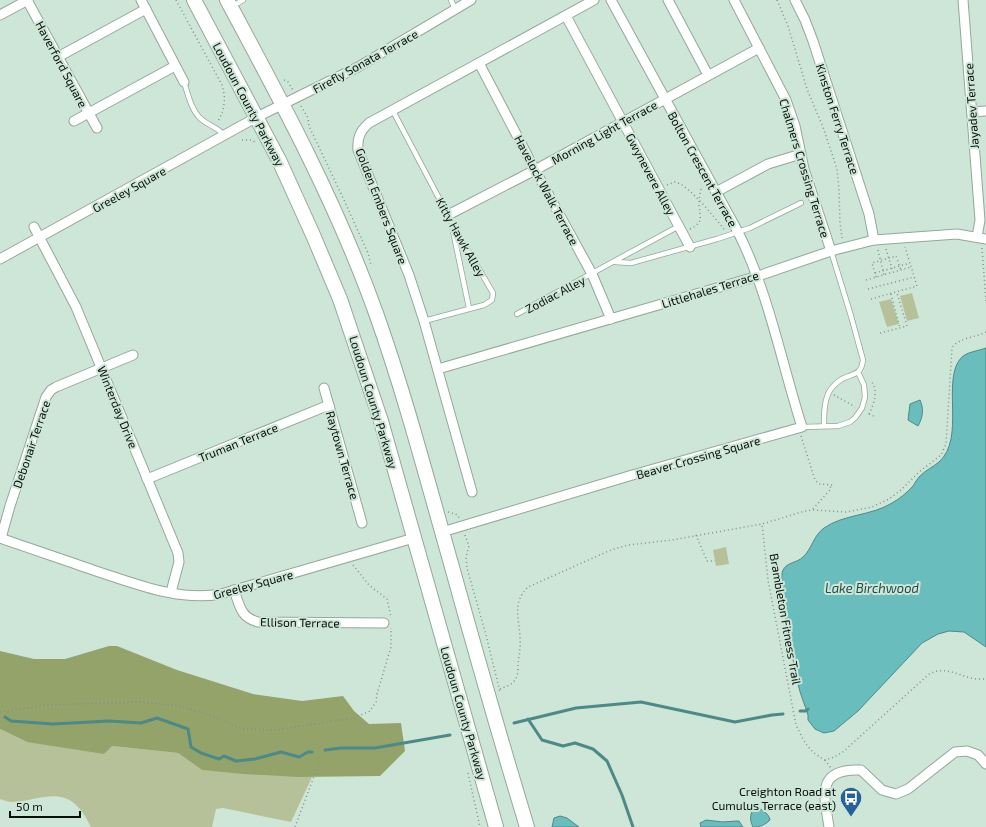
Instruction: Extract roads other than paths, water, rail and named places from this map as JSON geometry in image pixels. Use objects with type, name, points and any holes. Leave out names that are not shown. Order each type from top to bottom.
[{"type":"main road","name":"Loudoun County Parkway","points":[[194,0],[257,117],[293,190],[340,299],[355,340],[381,421],[496,827]]},
{"type":"main road","points":[[232,1],[326,194],[376,315],[408,411],[486,691],[527,827]]},
{"type":"street","points":[[0,15],[28,0]]},
{"type":"street","name":"Haverford Square","points":[[28,0],[97,128]]},
{"type":"street","points":[[141,0],[184,82]]},
{"type":"street","name":"Firefly Sonata Terrace","points":[[257,117],[358,67],[471,0]]},
{"type":"street","name":"Golden Embers Square","points":[[472,492],[424,321],[409,275],[358,150],[358,138],[368,123],[393,111],[594,0]]},
{"type":"street","name":"Bolton Crescent Terrace","points":[[611,0],[738,232],[758,276]]},
{"type":"street","points":[[668,0],[708,75]]},
{"type":"street","name":"Chalmers Crossing Terrace","points":[[734,0],[786,100],[795,126],[800,154],[831,251]]},
{"type":"street","name":"Kinston Ferry Terrace","points":[[797,0],[813,41],[869,214],[874,240]]},
{"type":"street","name":"Jayadev Terrace","points":[[963,0],[982,240]]},
{"type":"street","points":[[58,57],[146,10]]},
{"type":"street","name":"Gwynevere Alley","points":[[566,16],[659,189],[683,228],[690,247]]},
{"type":"street","name":"Morning Light Terrace","points":[[450,218],[622,121],[759,48]]},
{"type":"street","name":"Havelock Walk Terrace","points":[[479,63],[592,274],[611,319]]},
{"type":"street","points":[[74,121],[176,66]]},
{"type":"street","points":[[972,112],[986,111]]},
{"type":"street","name":"Greeley Square","points":[[0,259],[257,117]]},
{"type":"street","points":[[716,192],[768,164],[800,154]]},
{"type":"street","name":"Winterday Drive","points":[[34,227],[76,306],[178,553],[179,562],[171,592]]},
{"type":"street","name":"Littlehales Terrace","points":[[438,369],[758,276],[831,251],[874,240],[957,234],[982,240]]},
{"type":"street","points":[[758,276],[801,430]]},
{"type":"street","name":"Debonair Terrace","points":[[0,538],[46,397],[51,390],[133,355]]},
{"type":"street","name":"Raytown Terrace","points":[[324,388],[362,523]]},
{"type":"street","name":"Truman Terrace","points":[[147,478],[329,405]]},
{"type":"street","name":"Beaver Crossing Square","points":[[442,532],[629,476],[801,430]]},
{"type":"street","name":"Greeley Square","points":[[0,538],[153,590],[197,596],[209,596],[349,558],[414,538]]},
{"type":"street","name":"Ellison Terrace","points":[[234,590],[243,613],[249,619],[258,622],[389,623]]},
{"type":"street","points":[[829,827],[824,797],[825,786],[834,775],[847,770],[861,770],[882,790],[896,794],[908,789],[955,752],[967,751],[978,755],[986,764]]},
{"type":"lane","points":[[232,1],[244,0]]},
{"type":"lane","points":[[451,0],[455,9]]},
{"type":"lane","points":[[184,82],[195,112],[202,120],[215,126],[224,136]]},
{"type":"lane","name":"Kitty Hawk Alley","points":[[393,111],[450,218],[493,293],[492,300],[488,303],[424,321]]},
{"type":"lane","points":[[615,262],[631,263],[738,232],[750,228],[801,203]]},
{"type":"lane","points":[[450,218],[469,308]]},
{"type":"lane","name":"Zodiac Alley","points":[[517,314],[683,228]]},
{"type":"lane","points":[[824,426],[826,402],[830,391],[840,380],[858,372],[862,366],[862,355],[831,251]]},
{"type":"lane","points":[[801,430],[824,426],[844,425],[850,422],[861,410],[864,402],[864,385],[858,372]]},
{"type":"water","name":"Lake Birchwood","points":[[986,348],[986,647],[964,632],[949,631],[938,634],[922,643],[858,711],[834,731],[824,733],[815,729],[808,720],[808,715],[799,688],[784,607],[782,590],[783,570],[787,565],[806,554],[817,535],[824,528],[840,520],[875,510],[892,503],[908,491],[922,474],[939,462],[947,452],[951,439],[953,424],[952,394],[955,368],[963,356]]},
{"type":"water","points":[[920,400],[922,413],[918,426],[908,420],[910,404]]},
{"type":"water","points":[[758,808],[766,812],[770,820],[758,827],[753,827],[751,813]]},
{"type":"water","points":[[560,816],[567,818],[579,827],[552,827],[554,818]]},
{"type":"water","points":[[706,820],[723,822],[739,821],[743,827],[701,827],[700,823]]},
{"type":"waterway","points":[[514,723],[576,708],[641,702],[735,722],[783,714]]},
{"type":"waterway","points":[[800,711],[806,711],[808,709]]},
{"type":"waterway","points":[[5,717],[11,721],[53,724],[109,721],[141,723],[157,718],[188,729],[191,747],[201,753],[219,759],[224,756],[236,761],[255,759],[281,752],[299,757],[308,752],[312,752]]},
{"type":"waterway","points":[[528,719],[542,740],[563,746],[575,743],[593,749],[607,761],[622,795],[633,827]]},
{"type":"waterway","points":[[325,750],[341,748],[375,748],[450,735]]},
{"type":"place","name":"Creighton Road at Cumulus Terrace (east)","points":[[851,818]]}]
